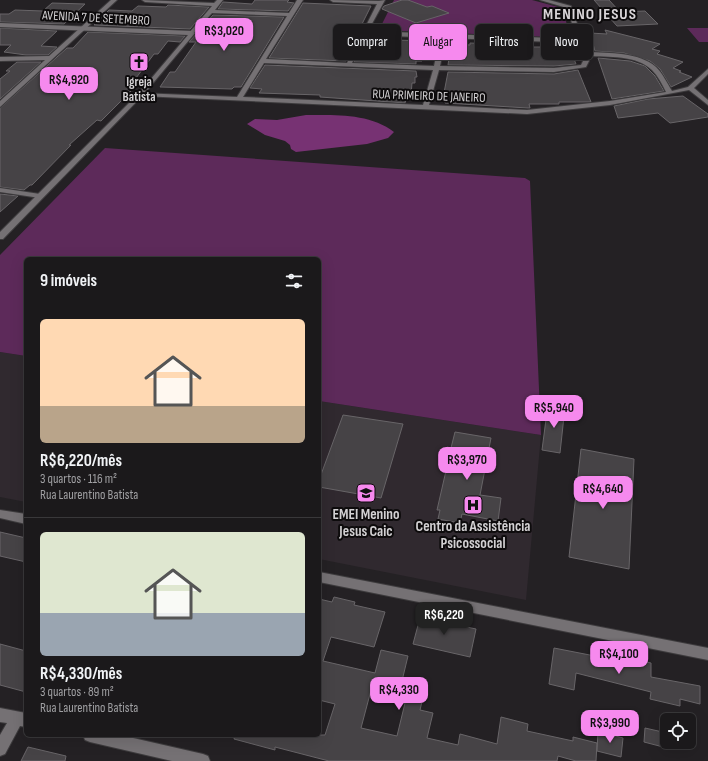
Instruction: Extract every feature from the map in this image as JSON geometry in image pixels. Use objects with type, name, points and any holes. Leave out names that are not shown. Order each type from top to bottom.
[{"type":"street","points":[[0,105],[114,0]]},
{"type":"street","points":[[146,0],[215,5]]},
{"type":"street","points":[[0,237],[141,94],[220,0]]},
{"type":"street","points":[[239,98],[300,0]]},
{"type":"street","points":[[333,0],[381,1],[369,24]]},
{"type":"street","points":[[543,0],[569,7],[574,24]]},
{"type":"street","points":[[210,11],[290,15]]},
{"type":"street","name":"AVENIDA 7 DE SETEMBRO","points":[[0,24],[192,33]]},
{"type":"street","points":[[467,38],[541,40]]},
{"type":"street","points":[[593,55],[630,58],[645,63],[653,68],[670,93]]},
{"type":"street","points":[[0,59],[51,58]]},
{"type":"street","points":[[350,64],[352,60]]},
{"type":"street","points":[[425,108],[438,60]]},
{"type":"street","points":[[262,61],[436,69],[538,69],[577,68],[584,66],[586,60]]},
{"type":"street","name":"RUA PRIMEIRO DE JANEIRO","points":[[141,94],[527,112],[610,103],[670,93],[690,88],[708,72]]},
{"type":"street","points":[[690,88],[708,103]]},
{"type":"street","points":[[0,190],[40,196]]},
{"type":"street","points":[[0,514],[24,519]]},
{"type":"street","points":[[321,577],[708,654]]},
{"type":"street","points":[[0,714],[21,719],[0,748]]},
{"type":"street","points":[[99,737],[203,761]]},
{"type":"shaded area","points":[[394,0],[532,0],[562,8],[567,24],[541,24],[541,37],[533,36],[533,24],[475,24],[475,34],[467,34],[467,24],[409,24],[409,31],[401,31],[401,24],[382,24]]},
{"type":"shaded area","points":[[687,28],[708,28],[708,42],[699,42]]},
{"type":"shaded area","points":[[306,115],[340,115],[363,118],[374,121],[394,132],[388,138],[367,144],[296,152],[291,149],[290,145],[285,141],[265,135],[247,124],[255,119],[277,120]]},
{"type":"shaded area","points":[[105,148],[525,178],[530,181],[541,435],[321,401],[321,257],[24,257],[24,356],[0,352],[0,255]]},
{"type":"shaded area","points":[[0,352],[24,356],[24,502],[0,497]]},
{"type":"shaded area","points":[[321,401],[541,435],[526,600],[321,559]]},
{"type":"building","points":[[255,0],[289,0],[287,2],[294,3],[288,11],[218,9],[223,2],[252,4]]},
{"type":"building","points":[[402,0],[408,0],[427,7],[432,6],[449,13],[416,23],[382,9],[384,6]]},
{"type":"building","points":[[594,0],[609,0],[620,12],[645,11],[658,24],[617,26]]},
{"type":"building","points":[[52,3],[85,4],[64,24],[0,22],[0,14],[9,14],[15,10],[43,11]]},
{"type":"building","points":[[303,3],[371,6],[362,24],[333,24],[333,60],[346,61],[269,58]]},
{"type":"building","points":[[168,5],[209,7],[190,29],[94,25],[109,10],[132,11],[138,6],[166,7]]},
{"type":"building","points":[[213,15],[284,17],[241,87],[234,87],[232,89],[160,87],[170,72],[175,72],[196,42],[189,42]]},
{"type":"building","points":[[0,28],[57,31],[41,46],[57,47],[48,55],[26,55],[4,52],[11,45],[0,45]]},
{"type":"building","points":[[605,30],[660,44],[652,49],[660,51],[657,54],[683,62],[673,68],[692,77],[671,87],[660,69],[650,61],[624,53],[595,51],[593,33],[607,34]]},
{"type":"building","points":[[88,32],[185,36],[180,42],[168,41],[158,54],[154,54],[136,78],[132,90],[101,121],[97,120],[69,145],[71,145],[32,185],[24,190],[0,187],[0,108],[67,48],[73,48]]},
{"type":"building","points":[[401,40],[409,40],[409,60],[422,60],[416,61],[416,64],[354,62],[355,60],[401,60]]},
{"type":"building","points":[[470,43],[475,43],[475,60],[533,60],[533,47],[541,47],[541,60],[574,60],[576,64],[554,66],[448,65],[449,60],[467,60],[467,45],[470,45]]},
{"type":"building","points":[[598,58],[630,61],[645,66],[655,76],[664,91],[612,99]]},
{"type":"building","points":[[17,62],[41,62],[0,99],[0,79],[10,71],[6,71]]},
{"type":"building","points":[[265,65],[416,71],[417,77],[415,77],[415,83],[412,83],[411,95],[407,95],[405,103],[320,97],[320,95],[259,93],[262,89],[250,88]]},
{"type":"building","points":[[578,70],[591,102],[529,104],[530,108],[528,108],[445,103],[445,98],[443,98],[448,72],[554,74]]},
{"type":"building","points":[[683,96],[708,114],[708,117],[670,123],[658,113],[618,118],[614,106],[648,99]]},
{"type":"building","points":[[0,194],[18,196],[0,212]]},
{"type":"building","points":[[548,404],[565,407],[560,453],[542,450]]},
{"type":"building","points":[[343,415],[403,424],[381,498],[321,487],[321,475]]},
{"type":"building","points":[[455,432],[491,438],[480,495],[501,498],[498,521],[462,514],[460,523],[438,519],[440,510],[437,510],[448,462],[443,461],[447,447],[451,448]]},
{"type":"building","points":[[581,449],[634,459],[629,569],[569,557]]},
{"type":"building","points":[[0,532],[24,538],[24,562],[0,556]]},
{"type":"building","points":[[334,597],[355,602],[354,605],[385,612],[374,647],[331,637],[323,661],[375,673],[381,650],[408,656],[401,685],[374,679],[361,728],[397,736],[405,703],[399,702],[403,688],[424,693],[420,710],[433,713],[427,738],[458,745],[460,734],[497,744],[501,717],[528,724],[527,731],[573,741],[573,737],[597,743],[596,761],[576,761],[558,756],[557,761],[329,761],[275,747],[275,750],[234,739],[234,737],[321,737],[321,735],[325,735],[335,704],[321,700],[321,599],[332,602]]},
{"type":"building","points":[[421,614],[445,619],[444,622],[476,629],[470,657],[413,644]]},
{"type":"building","points":[[0,644],[24,650],[24,691],[0,685]]},
{"type":"building","points":[[600,646],[616,649],[615,655],[651,663],[651,677],[700,686],[700,704],[680,699],[680,706],[650,699],[651,692],[576,673],[574,690],[549,684],[554,648],[600,657]]},
{"type":"building","points":[[645,728],[660,731],[660,746],[644,742]]},
{"type":"building","points":[[598,731],[623,738],[621,757],[597,751]]},
{"type":"building","points":[[28,747],[66,756],[65,761],[21,761]]},
{"type":"place","name":"Igreja Batista","points":[[139,62]]},
{"type":"place","name":"EMEI Menino Jesus Caic","points":[[366,493]]},
{"type":"place","name":"Centro da Assistência Psicossocial","points":[[473,505]]},
{"type":"district","name":"MENINO JESUS","points":[[590,14]]}]
